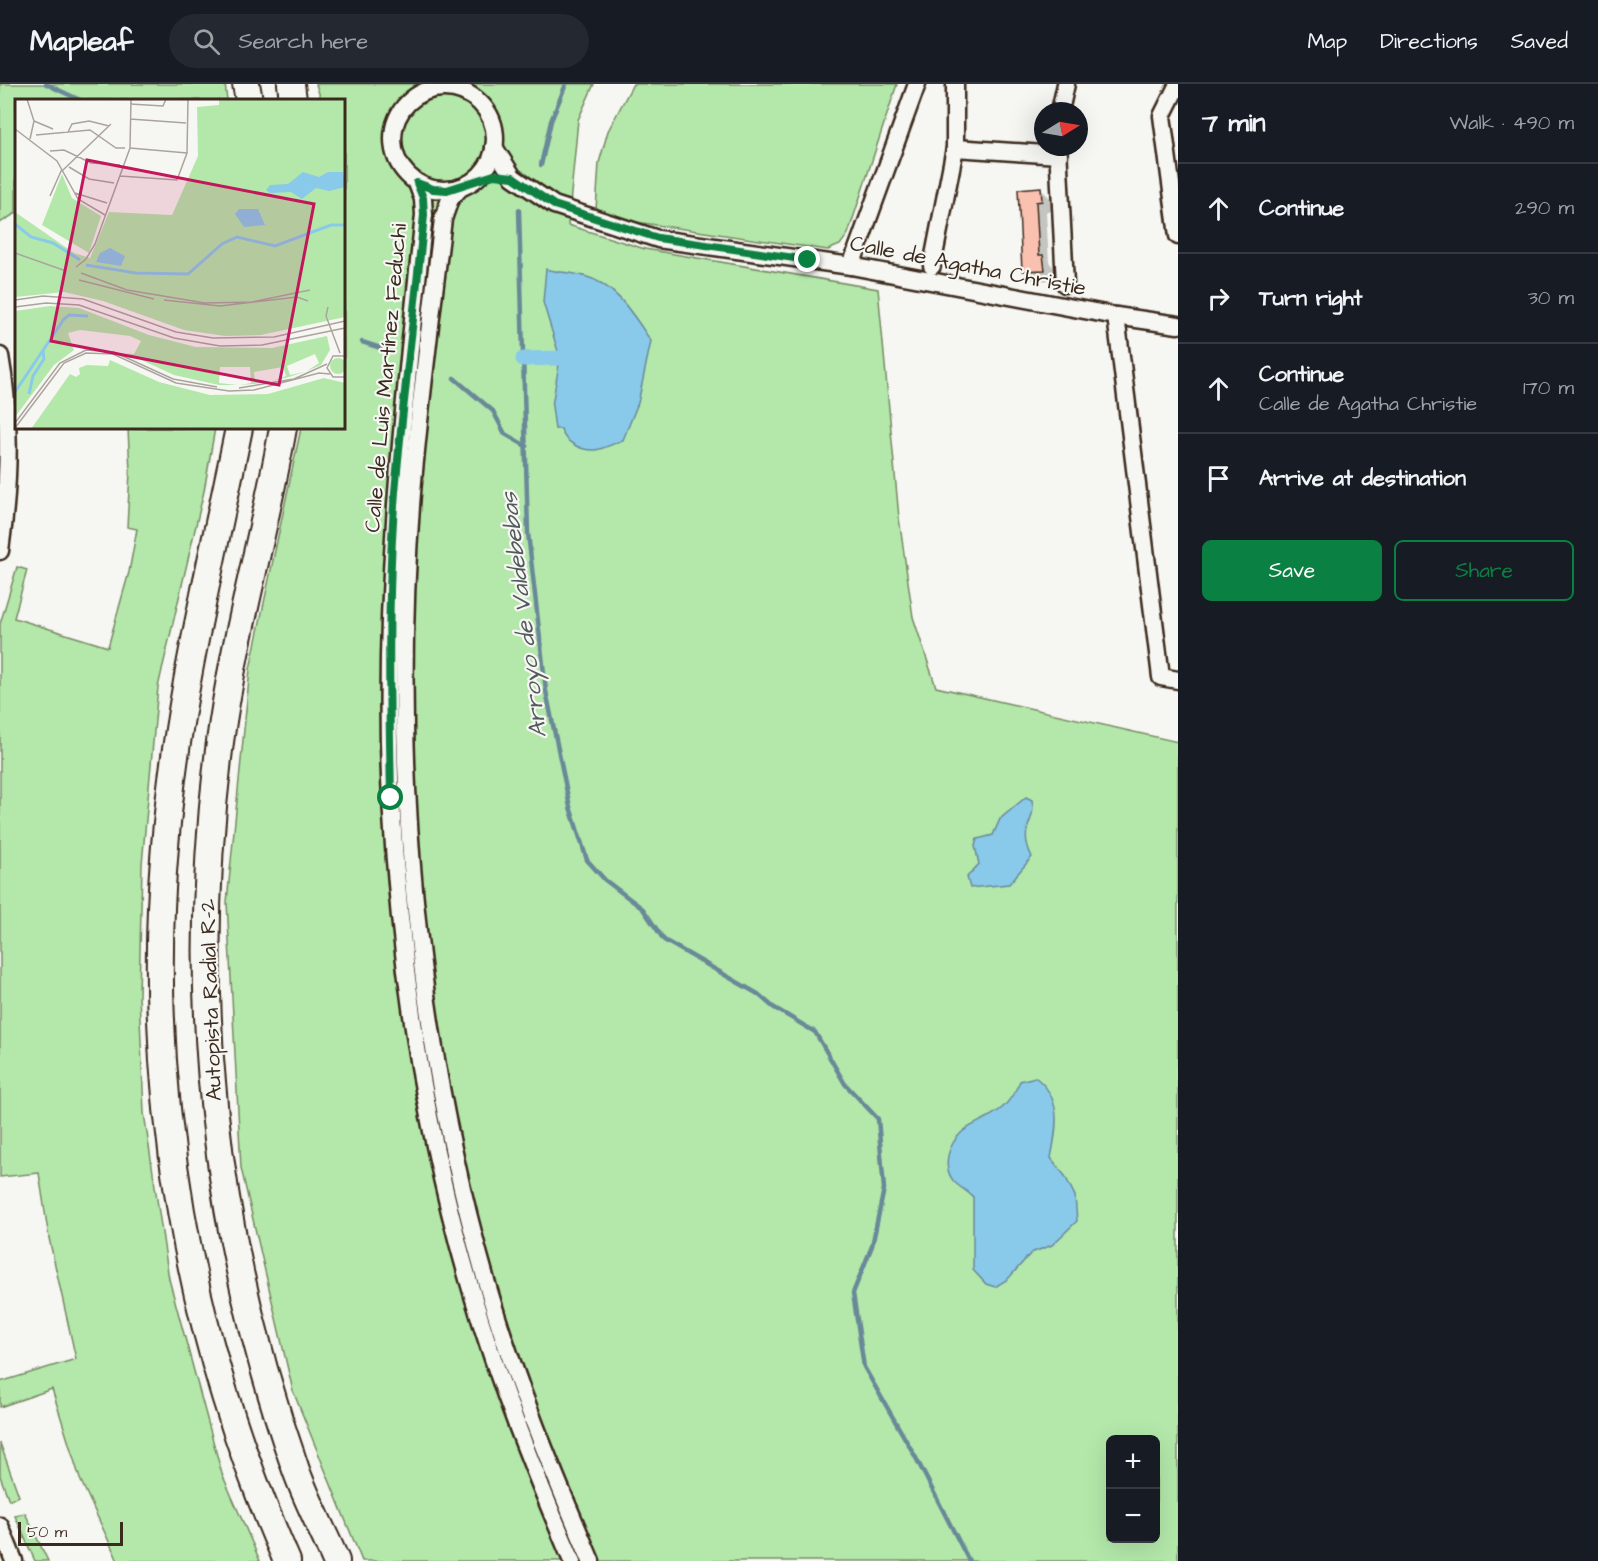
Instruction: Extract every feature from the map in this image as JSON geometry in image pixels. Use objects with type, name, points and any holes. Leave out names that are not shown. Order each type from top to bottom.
[{"type":"highway","points":[[246,84],[249,99]]},
{"type":"highway","points":[[291,84],[293,99]]},
{"type":"highway","name":"Autopista Radial R-2","points":[[239,429],[178,734],[164,847],[162,1044],[171,1150],[192,1268],[229,1410],[287,1561]]},
{"type":"highway","name":"Autopista Radial R-2","points":[[283,429],[221,738],[208,855],[205,953],[208,1034],[225,1191],[242,1287],[297,1474],[336,1561]]},
{"type":"street","points":[[851,266],[917,84]]},
{"type":"street","points":[[932,266],[955,148],[955,84]]},
{"type":"street","points":[[1062,102],[1066,84]]},
{"type":"street","points":[[1178,84],[1162,116],[1178,236]]},
{"type":"street","points":[[468,184],[489,163],[494,147],[494,127],[484,106],[456,86],[427,90],[408,102],[393,127],[393,147],[405,172],[417,183],[433,189],[468,184],[494,175],[513,177]]},
{"type":"street","name":"Calle de Agatha Christie","points":[[494,147],[513,177],[554,205],[658,238],[851,266],[1116,316],[1178,325]]},
{"type":"street","points":[[955,148],[1034,150]]},
{"type":"street","points":[[1059,156],[1065,284]]},
{"type":"street","name":"Calle de Luis Martínez Feduchi","points":[[417,183],[423,198],[424,215],[395,494],[389,696],[391,798],[409,1000],[448,1200],[473,1296],[532,1468],[572,1561]]},
{"type":"street","name":"Calle de Luis Martínez Feduchi","points":[[468,184],[450,199],[443,219],[412,496],[406,696],[408,797],[414,886],[426,998],[442,1093],[464,1196],[489,1291],[548,1462],[591,1561]]},
{"type":"street","points":[[1116,316],[1170,679]]},
{"type":"street","points":[[0,356],[9,438],[8,492],[0,551]]},
{"type":"street","points":[[0,1526],[14,1561]]},
{"type":"green space","points":[[0,84],[225,84],[227,99],[15,99],[15,214],[0,223]]},
{"type":"green space","points":[[316,84],[594,84],[578,120],[568,225],[645,249],[878,289],[899,518],[913,617],[936,687],[1178,742],[1178,1561],[362,1561],[293,1391],[241,1168],[227,902],[250,669],[301,429],[345,429],[345,99],[321,99]]},
{"type":"green space","points":[[633,84],[897,84],[848,234],[840,245],[828,250],[636,222],[596,210],[599,163],[608,131]]},
{"type":"green space","points":[[128,429],[215,429],[204,491],[158,687],[142,864],[139,995],[144,1113],[169,1279],[222,1474],[260,1561],[118,1561],[80,1479],[52,1389],[0,1407],[0,1382],[76,1359],[49,1238],[39,1173],[0,1177],[0,624],[17,567],[27,570],[14,618],[108,647],[129,572],[137,529],[127,527],[130,472]]},
{"type":"green space","points":[[0,1443],[19,1496],[9,1500],[0,1476]]},
{"type":"green space","points":[[25,1513],[48,1561],[35,1561],[15,1516]]},
{"type":"water","points":[[546,269],[584,276],[605,286],[623,302],[651,341],[638,403],[623,440],[602,448],[590,450],[579,447],[569,442],[561,429],[555,429],[552,406],[560,358],[543,302]]},
{"type":"water","points":[[1026,797],[1032,800],[1033,808],[1026,838],[1032,857],[1009,884],[970,888],[967,877],[979,864],[975,846],[977,839],[993,835],[1000,819]]},
{"type":"water","points":[[1035,1077],[1044,1085],[1054,1104],[1056,1124],[1051,1158],[1065,1176],[1075,1196],[1077,1221],[1052,1245],[1031,1253],[1008,1279],[995,1287],[986,1284],[973,1270],[973,1197],[952,1179],[947,1161],[948,1154],[962,1132],[1002,1108],[1020,1081]]},
{"type":"building","points":[[1041,187],[1042,201],[1036,202],[1039,255],[1043,255],[1045,270],[1022,271],[1018,189]]},
{"type":"waterway","points":[[46,84],[78,99]]},
{"type":"waterway","name":"Arroyo de Valdebebas","points":[[541,165],[551,121],[566,84]]},
{"type":"waterway","name":"Arroyo de Valdebebas","points":[[519,210],[528,533],[546,691],[570,807],[587,860],[605,880],[643,909],[664,940],[758,994],[773,1007],[815,1032],[845,1084],[878,1119],[884,1189],[872,1246],[853,1293],[864,1367],[915,1456],[969,1561]]},
{"type":"waterway","points":[[362,342],[390,351]]},
{"type":"waterway","points":[[523,359],[560,358]]},
{"type":"waterway","points":[[454,378],[493,411],[505,434],[526,446]]},
{"type":"route","points":[[391,798],[389,696],[395,494],[424,215],[423,198],[417,183],[433,189],[447,190],[494,175],[513,177],[554,205],[586,213],[658,238],[808,260]]}]
